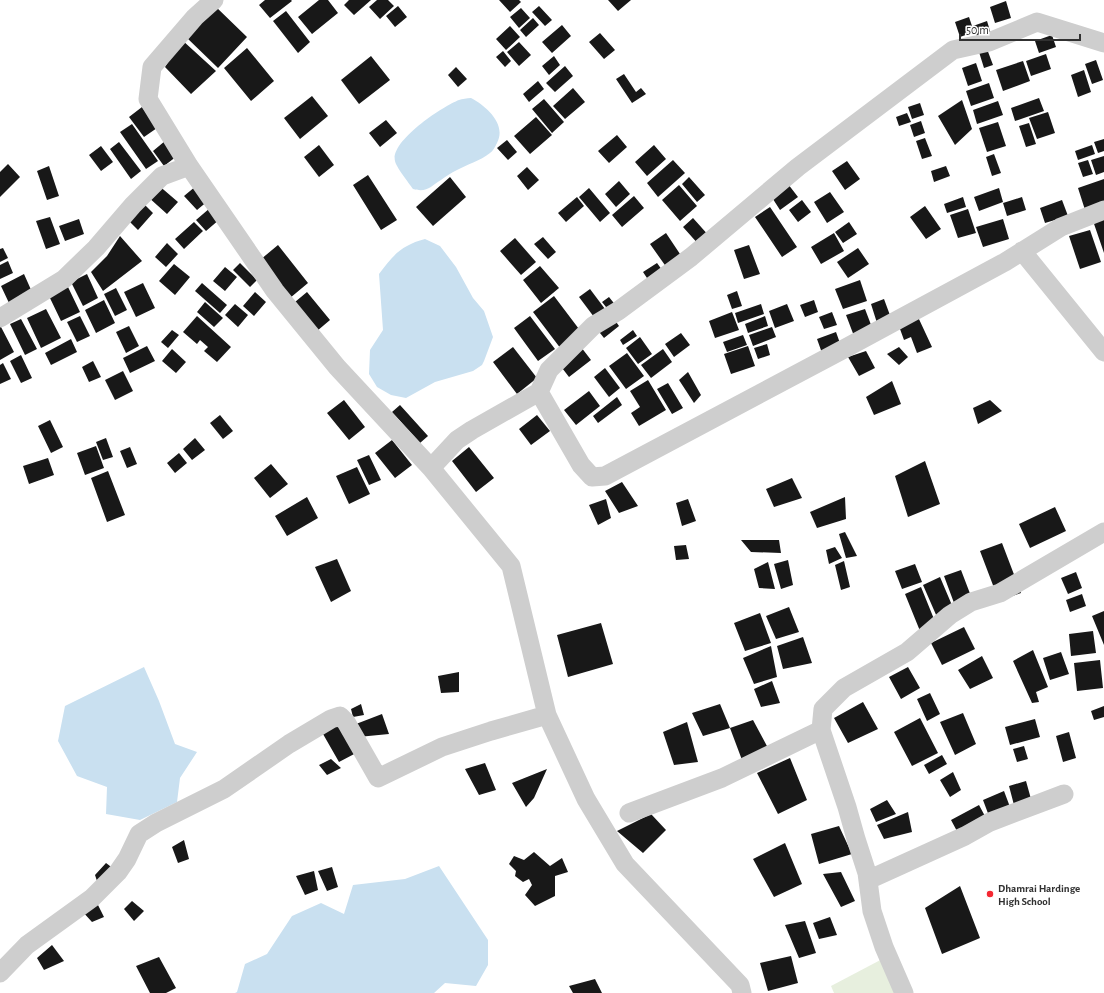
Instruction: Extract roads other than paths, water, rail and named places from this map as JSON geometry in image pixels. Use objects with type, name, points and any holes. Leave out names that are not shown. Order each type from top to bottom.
[{"type":"street","points":[[214,0],[195,17],[152,67],[148,99],[189,166],[275,292],[337,367],[431,468],[511,566],[547,715],[586,799],[625,864],[740,985],[742,993]]},
{"type":"street","points":[[431,468],[458,440],[472,430],[539,392],[549,370],[593,326],[618,311],[691,257],[798,167],[953,50],[990,42],[1037,22],[1104,43]]},
{"type":"street","points":[[0,318],[64,278],[96,248],[133,205],[162,176],[189,166]]},
{"type":"street","points":[[539,392],[581,465],[592,477],[605,476],[849,347],[1022,252],[1061,227],[1104,210]]},
{"type":"street","points":[[1022,252],[1104,352]]},
{"type":"street","points":[[904,993],[884,947],[872,911],[868,880],[848,807],[821,730],[823,709],[844,688],[907,652],[960,608],[971,602],[1000,593],[1104,532]]},
{"type":"street","points":[[0,973],[27,945],[92,898],[118,872],[127,859],[139,834],[156,823],[224,789],[289,744],[331,719],[340,716],[346,722],[378,778],[442,747],[547,715]]},
{"type":"street","points":[[629,813],[722,778],[821,730]]},
{"type":"street","points":[[868,880],[965,836],[990,822],[1064,794]]},
{"type":"water","points":[[471,98],[483,106],[493,116],[497,123],[499,136],[494,149],[486,156],[453,172],[428,188],[422,190],[413,189],[400,171],[395,161],[396,153],[401,144],[419,125],[442,109],[459,100]]},
{"type":"water","points":[[425,239],[440,246],[456,267],[473,298],[484,311],[493,337],[482,365],[473,371],[435,382],[406,398],[391,395],[377,387],[369,374],[370,350],[383,330],[379,274],[389,261],[404,248],[417,241]]},
{"type":"water","points":[[144,667],[159,701],[175,744],[197,752],[180,778],[177,802],[140,820],[106,814],[107,787],[77,776],[58,741],[65,706]]},
{"type":"water","points":[[439,866],[488,940],[488,965],[476,986],[445,983],[434,993],[235,993],[237,992],[245,964],[267,954],[292,916],[321,903],[344,914],[353,885],[405,879]]},
{"type":"place","name":"Dhamrai Hardinge High School","points":[[990,894]]}]
